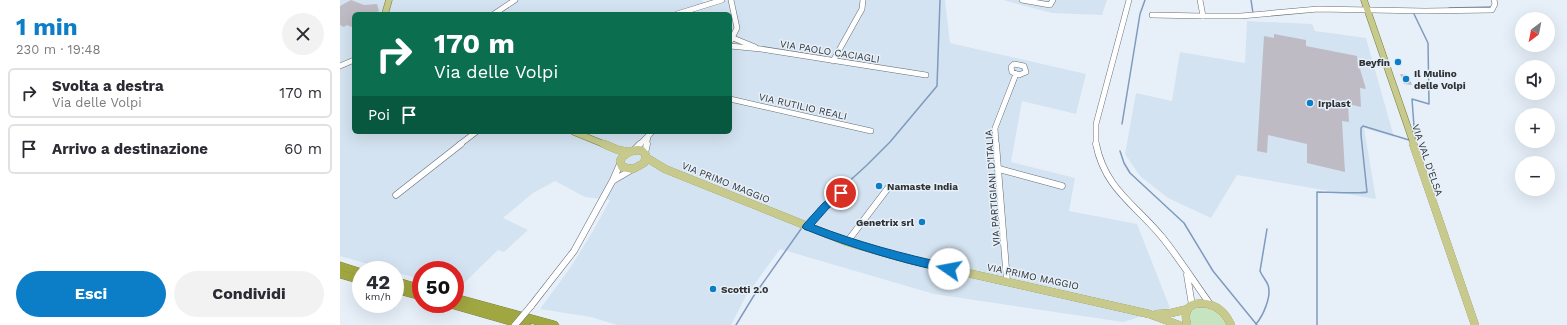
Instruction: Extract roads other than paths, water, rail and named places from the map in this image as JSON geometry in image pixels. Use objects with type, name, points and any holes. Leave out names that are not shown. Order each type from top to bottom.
[{"type":"highway","points":[[340,266],[352,269]]},
{"type":"highway","points":[[340,274],[352,277]]},
{"type":"highway","points":[[464,300],[554,325]]},
{"type":"highway","points":[[464,308],[526,325]]},
{"type":"main road","points":[[385,12],[389,0]]},
{"type":"main road","name":"VIA VAL D'ELSA","points":[[1364,0],[1475,325]]},
{"type":"main road","name":"VIA PRIMO MAGGIO","points":[[579,134],[606,145],[646,155],[665,169]]},
{"type":"main road","name":"VIA PRIMO MAGGIO","points":[[606,145],[621,161],[625,168],[633,169]]},
{"type":"main road","points":[[621,161],[632,151]]},
{"type":"main road","points":[[633,169],[641,165],[646,155]]},
{"type":"main road","name":"VIA PRIMO MAGGIO","points":[[641,165],[665,169],[847,242],[906,259],[1149,314],[1179,325]]},
{"type":"main road","name":"VIA PRIMO MAGGIO","points":[[1149,314],[1171,313],[1201,303],[1210,304]]},
{"type":"main road","points":[[1210,304],[1223,311],[1238,325]]},
{"type":"main road","points":[[1187,325],[1185,316],[1190,307]]},
{"type":"main road","points":[[1228,316],[1231,325]]},
{"type":"street","points":[[497,12],[515,0]]},
{"type":"street","points":[[683,12],[722,0]]},
{"type":"street","points":[[731,0],[737,28],[732,40],[761,49]]},
{"type":"street","points":[[833,61],[862,9],[863,0]]},
{"type":"street","points":[[1022,0],[1045,5],[1050,5],[1053,0]]},
{"type":"street","points":[[1129,0],[1096,124],[1095,135],[1097,151],[1100,162],[1111,183],[1174,252],[1210,304]]},
{"type":"street","points":[[1200,0],[1203,16]]},
{"type":"street","points":[[1152,15],[1241,16],[1318,9],[1368,11],[1492,10],[1495,4],[1494,0]]},
{"type":"street","name":"VIA PAOLO CACIAGLI","points":[[732,46],[761,49],[926,75]]},
{"type":"street","points":[[340,66],[352,61]]},
{"type":"street","name":"VIA PARTIGIANI D'ITALIA","points":[[1007,281],[996,128],[1016,74]]},
{"type":"street","name":"VIA RUTILIO REALI","points":[[732,99],[871,131]]},
{"type":"street","points":[[396,195],[473,134]]},
{"type":"street","points":[[632,151],[650,134]]},
{"type":"street","points":[[646,155],[650,134]]},
{"type":"street","points":[[515,325],[574,252],[613,180],[621,161]]},
{"type":"street","points":[[613,180],[633,169]]},
{"type":"street","points":[[999,169],[1062,186]]},
{"type":"street","points":[[847,242],[888,188]]},
{"type":"street","points":[[807,227],[826,205],[841,193]]},
{"type":"street","points":[[1186,271],[1190,307]]},
{"type":"waterway","points":[[821,207],[890,142],[937,86],[940,0]]},
{"type":"waterway","points":[[1122,124],[1140,14],[1145,0]]},
{"type":"waterway","points":[[1251,0],[1253,13]]},
{"type":"waterway","points":[[1449,8],[1491,7]]},
{"type":"waterway","points":[[1414,14],[1428,43],[1429,104],[1412,99],[1415,140]]},
{"type":"waterway","points":[[1317,325],[1317,192],[1367,192],[1361,135],[1361,128],[1363,126],[1409,140]]},
{"type":"waterway","points":[[1120,151],[1124,163],[1130,173],[1184,223],[1213,271],[1256,324]]},
{"type":"waterway","points":[[807,222],[811,217]]},
{"type":"waterway","points":[[736,325],[753,297],[801,229]]},
{"type":"waterway","points":[[1256,324],[1264,311],[1269,295],[1268,285],[1260,271],[1267,229]]},
{"type":"place","name":"Beyfin","points":[[1398,62]]},
{"type":"place","name":"Il Mulino delle Volpi","points":[[1406,79]]},
{"type":"place","name":"Irplast","points":[[1310,103]]},
{"type":"place","name":"Namaste India","points":[[879,186]]},
{"type":"place","name":"Genetrix srl","points":[[922,222]]},
{"type":"place","name":"Scotti 2.0","points":[[713,289]]}]
